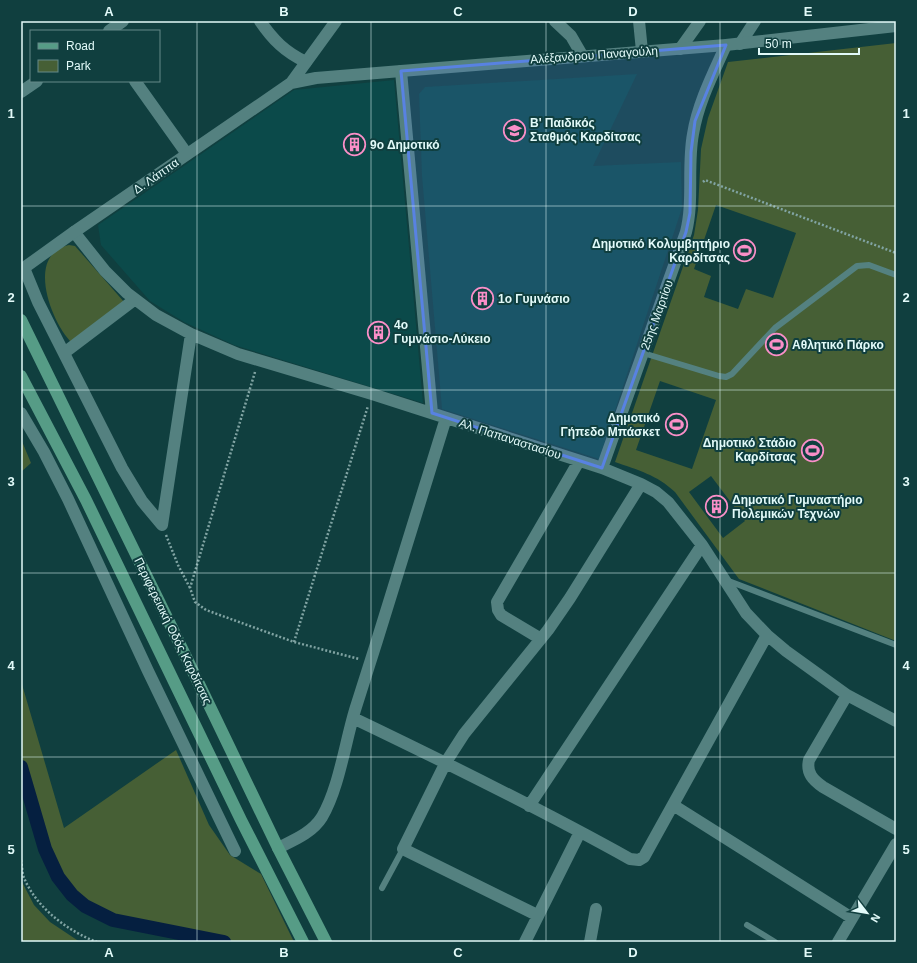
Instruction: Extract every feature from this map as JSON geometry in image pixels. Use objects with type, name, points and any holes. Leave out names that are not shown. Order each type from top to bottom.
[{"type":"main road","name":"Περιφερειακή Οδός Καρδίτσας","points":[[21,320],[278,848],[326,942]]},
{"type":"main road","name":"Περιφερειακή Οδός Καρδίτσας","points":[[21,376],[86,500],[241,820],[303,942]]},
{"type":"street","points":[[110,30],[123,21]]},
{"type":"street","points":[[260,21],[281,46],[291,55],[306,62]]},
{"type":"street","points":[[291,83],[336,21]]},
{"type":"street","points":[[555,21],[571,36],[582,55]]},
{"type":"street","points":[[639,21],[642,51]]},
{"type":"street","points":[[680,49],[700,21]]},
{"type":"street","points":[[740,44],[755,21]]},
{"type":"street","name":"Αλέξανδρου Παναγούλη","points":[[291,83],[316,78],[582,55],[740,44],[896,26]]},
{"type":"street","name":"25ης Μαρτίου","points":[[602,468],[684,238],[688,222],[691,193],[691,152],[693,134],[698,112],[726,45]]},
{"type":"street","points":[[400,71],[432,413]]},
{"type":"street","points":[[21,92],[36,82]]},
{"type":"street","points":[[136,82],[187,154]]},
{"type":"street","name":"Δ. Λάππα","points":[[23,269],[74,232],[291,83]]},
{"type":"street","name":"Αλ. Παπαναστασίου","points":[[74,232],[105,271],[134,300],[156,315],[191,334],[231,351],[372,394],[602,468],[641,484],[656,492],[668,502],[702,545],[746,613],[767,635],[799,662],[847,695],[896,721]]},
{"type":"street","points":[[23,269],[38,302],[122,468],[142,501],[162,525]]},
{"type":"street","points":[[64,353],[134,300]]},
{"type":"street","points":[[162,525],[191,334]]},
{"type":"street","points":[[21,413],[44,452],[68,500],[235,852]]},
{"type":"street","points":[[278,848],[300,837],[309,830],[321,817],[331,798],[353,718],[446,418]]},
{"type":"street","points":[[541,639],[501,615],[498,610],[498,602],[579,461]]},
{"type":"street","points":[[538,915],[403,849],[446,762],[464,734],[541,639],[570,598],[641,484]]},
{"type":"street","points":[[529,806],[702,545]]},
{"type":"street","points":[[353,718],[446,762],[630,859],[639,860],[644,857],[767,635]]},
{"type":"street","points":[[847,695],[809,760],[809,771],[813,779],[823,787],[896,829]]},
{"type":"street","points":[[673,806],[852,918]]},
{"type":"street","points":[[525,942],[580,832]]},
{"type":"street","points":[[838,942],[896,844]]},
{"type":"street","points":[[590,942],[596,909]]},
{"type":"lane","points":[[643,353],[726,377],[732,374],[775,328],[857,266],[869,265],[896,275]]},
{"type":"lane","points":[[723,579],[896,646]]},
{"type":"lane","points":[[382,888],[403,849]]},
{"type":"lane","points":[[747,925],[775,942]]},
{"type":"path","points":[[705,180],[896,253]]},
{"type":"path","points":[[190,588],[259,360]]},
{"type":"path","points":[[294,642],[372,394]]},
{"type":"path","points":[[162,525],[195,602],[206,610],[294,642],[371,662]]},
{"type":"path","points":[[21,860],[23,874],[30,888],[50,914],[75,932],[96,942]]},
{"type":"highlighted area","points":[[726,45],[695,121],[691,152],[690,213],[686,232],[602,468],[432,413],[401,71]]},
{"type":"shaded area","points":[[637,74],[593,166],[681,162],[682,208],[599,459],[442,409],[422,176],[419,94],[425,87]]},
{"type":"shaded area","points":[[394,80],[423,403],[234,345],[184,322],[150,301],[101,245],[98,225],[294,90]]},
{"type":"green space","name":"Αθλητικό Πάρκο","points":[[896,43],[896,641],[739,579],[675,492],[654,477],[615,462],[694,235],[698,210],[701,149],[708,118],[728,62]],"holes":[[[716,205],[796,233],[773,298],[746,289],[738,309],[704,297],[711,276],[694,269]],[[660,381],[716,400],[692,469],[636,450]],[[711,476],[745,521],[723,538],[689,492]]]},
{"type":"green space","points":[[69,245],[75,246],[125,303],[72,343],[56,321],[50,306],[46,290],[45,275],[48,261],[56,251]]},
{"type":"green space","points":[[21,439],[31,463],[21,472]]},
{"type":"green space","points":[[21,681],[64,828],[176,750],[209,825],[230,855],[261,874],[294,942],[235,942],[113,917],[76,893],[59,871],[44,836],[21,753]]},
{"type":"green space","points":[[21,880],[34,905],[50,922],[80,942],[21,942]]},
{"type":"waterway","points":[[21,767],[45,849],[58,877],[72,895],[85,906],[113,920],[224,942]]},
{"type":"place","name":"Β' Παιδικός Σταθμός Καρδίτσας","points":[[515,130]]},
{"type":"place","name":"9ο Δημοτικό","points":[[355,145]]},
{"type":"place","name":"Δημοτικό Κολυμβητήριο Καρδίτσας","points":[[745,251]]},
{"type":"place","name":"1ο Γυμνάσιο","points":[[483,299]]},
{"type":"place","name":"4ο Γυμνάσιο-Λύκειο","points":[[379,332]]},
{"type":"place","name":"Αθλητικό Πάρκο","points":[[776,345]]},
{"type":"place","name":"Δημοτικό Γήπεδο Μπάσκετ","points":[[676,425]]},
{"type":"place","name":"Δημοτικό Στάδιο Καρδίτσας","points":[[812,450]]},
{"type":"place","name":"Δημοτικό Γυμναστήριο Πολεμικών Τεχνών","points":[[717,507]]}]
